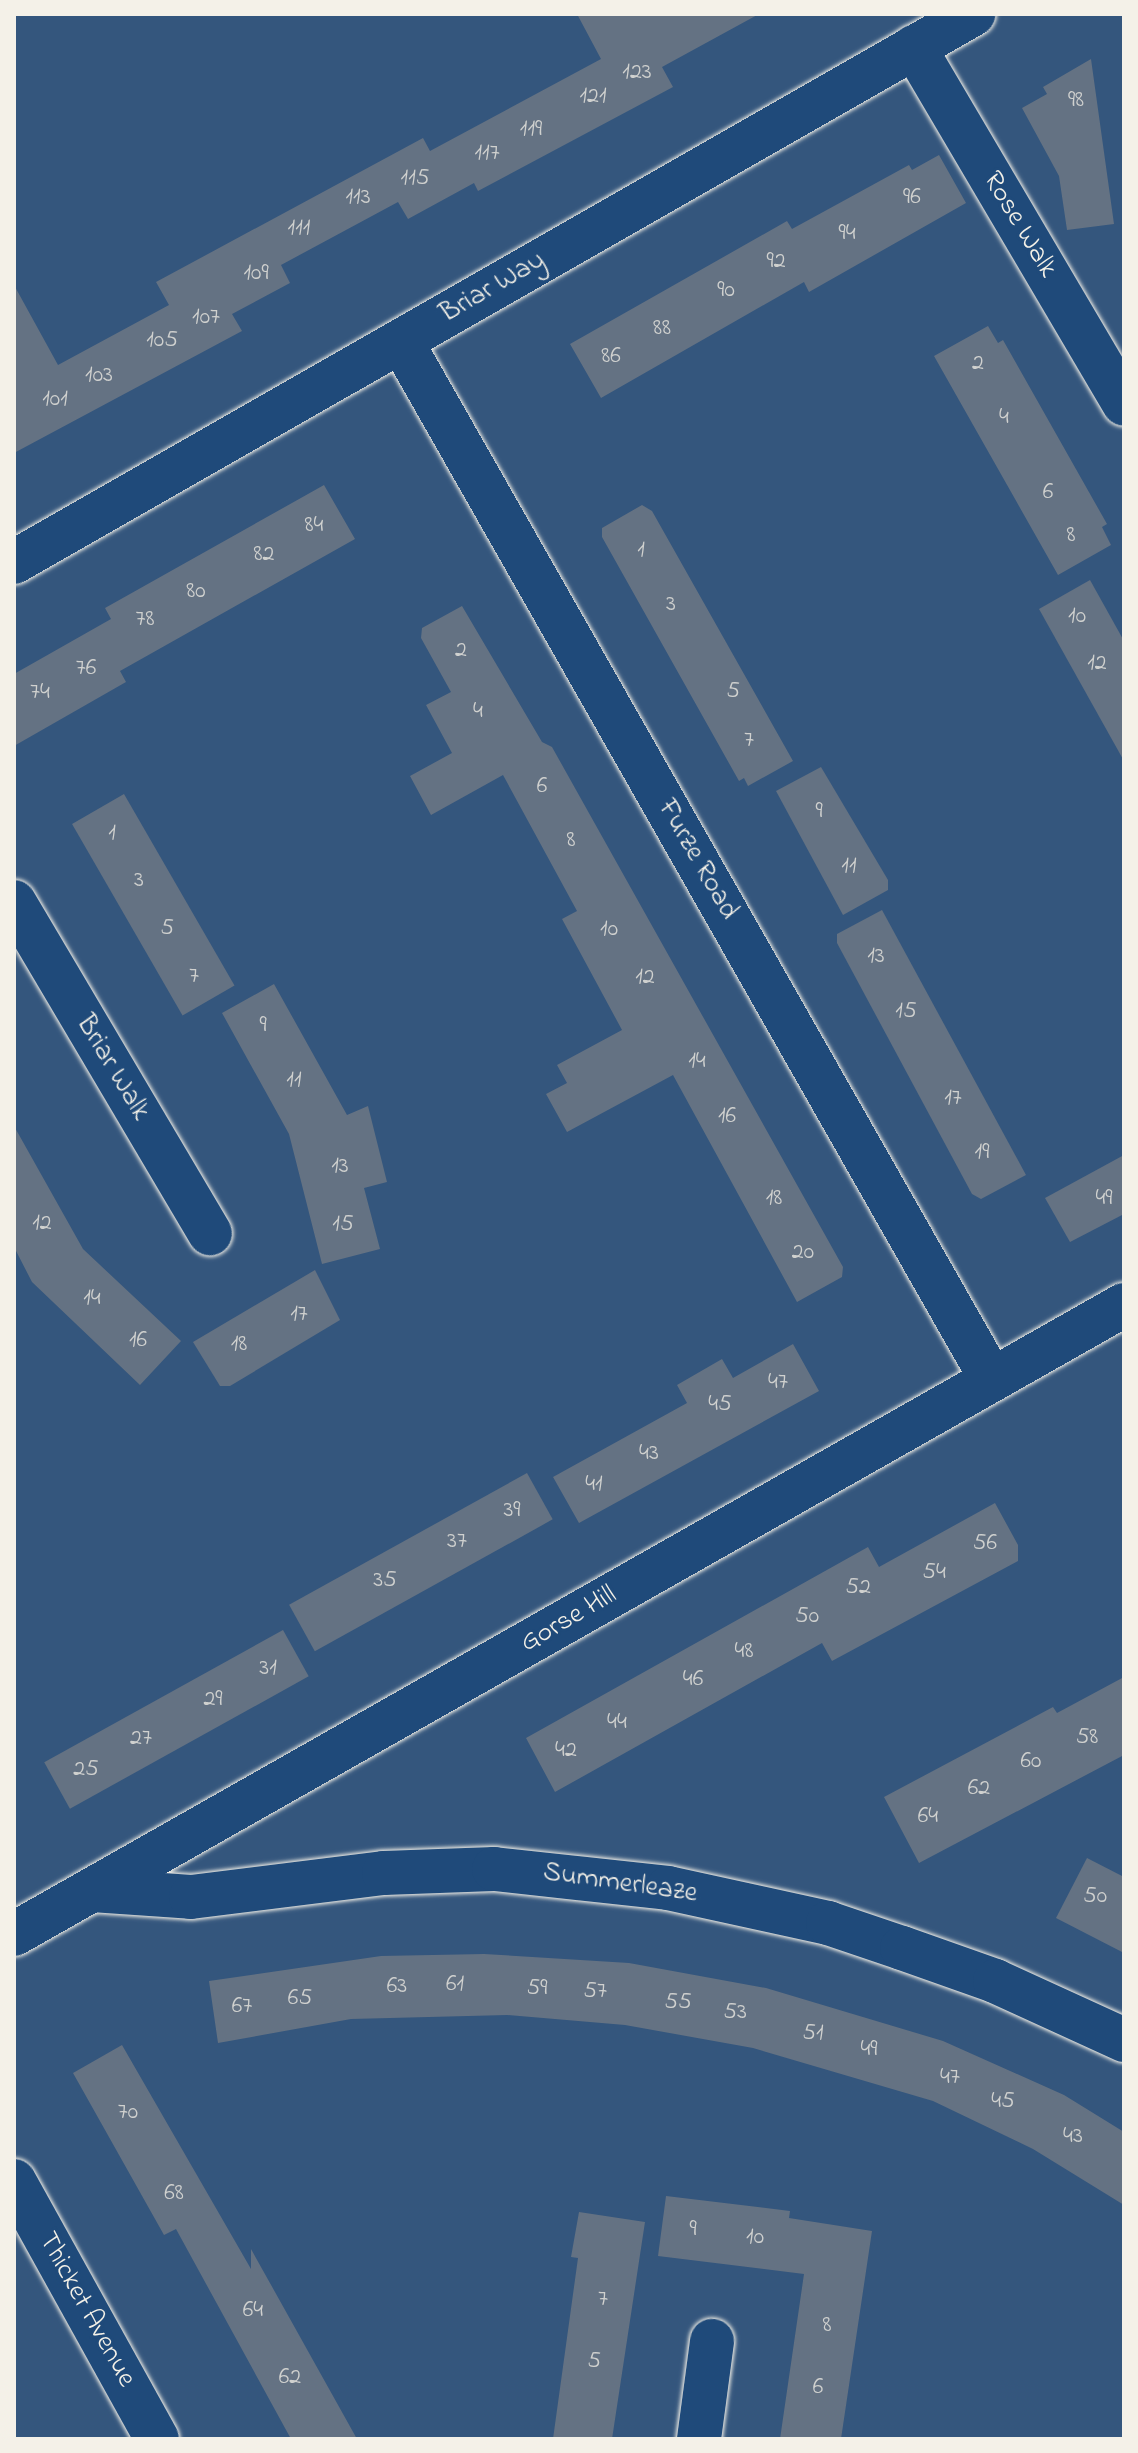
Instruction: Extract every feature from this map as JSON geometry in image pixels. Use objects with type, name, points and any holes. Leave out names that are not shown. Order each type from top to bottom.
[{"type":"street","name":"Briar Way","points":[[14,562],[973,14]]},
{"type":"street","name":"Rose Walk","points":[[914,47],[1124,404]]},
{"type":"street","name":"Furze Road","points":[[401,341],[992,1380]]},
{"type":"street","name":"Briar Walk","points":[[14,902],[210,1233]]},
{"type":"street","name":"Gorse Hill","points":[[14,1934],[1124,1305]]},
{"type":"street","name":"Summerleaze","points":[[92,1890],[191,1897],[384,1873],[480,1869],[668,1888],[828,1923],[995,1981],[1124,2040]]},
{"type":"street","name":"Thicket Avenue","points":[[14,2181],[157,2439]]},
{"type":"street","points":[[699,2439],[712,2341]]},
{"type":"building","points":[[577,14],[759,14],[662,67],[673,87],[478,191],[474,183],[408,219],[398,202],[281,265],[290,283],[232,314],[242,331],[14,453],[14,285],[58,365],[169,305],[156,282],[423,138],[430,151],[601,59]]},
{"type":"building","points":[[1091,59],[1114,224],[1067,230],[1059,176],[1022,108],[1047,94],[1043,87]]},
{"type":"building","points":[[939,155],[966,203],[809,292],[804,282],[601,398],[570,344],[787,221],[792,229],[909,165],[912,170]]},
{"type":"building","points":[[988,326],[998,343],[1003,340],[1107,524],[1102,527],[1111,545],[1058,575],[934,356]]},
{"type":"building","points":[[324,485],[355,539],[120,671],[126,682],[14,746],[14,674],[111,619],[105,608]]},
{"type":"building","points":[[642,505],[652,511],[793,761],[748,786],[744,778],[739,781],[602,537],[602,528]]},
{"type":"building","points":[[1090,580],[1124,641],[1124,761],[1039,609]]},
{"type":"building","points":[[462,606],[542,742],[552,747],[843,1267],[842,1277],[797,1302],[673,1075],[567,1132],[546,1094],[567,1083],[557,1065],[622,1030],[562,919],[577,911],[503,775],[431,815],[410,776],[452,753],[426,705],[451,692],[421,638],[422,628]]},
{"type":"building","points":[[821,767],[888,880],[888,890],[843,915],[776,791]]},
{"type":"building","points":[[124,794],[234,985],[183,1015],[72,824]]},
{"type":"building","points":[[882,910],[1026,1175],[981,1199],[972,1194],[837,943],[837,934]]},
{"type":"building","points":[[274,984],[347,1115],[368,1106],[387,1182],[364,1188],[380,1249],[322,1264],[289,1134],[222,1013]]},
{"type":"building","points":[[14,1126],[83,1249],[181,1341],[140,1385],[32,1282],[14,1247]]},
{"type":"building","points":[[1124,1155],[1124,1214],[1070,1242],[1045,1198]]},
{"type":"building","points":[[315,1270],[340,1320],[230,1386],[220,1386],[193,1342]]},
{"type":"building","points":[[793,1344],[819,1391],[579,1523],[553,1477],[687,1403],[677,1385],[722,1359],[733,1378]]},
{"type":"building","points":[[527,1473],[553,1519],[315,1651],[289,1605]]},
{"type":"building","points":[[995,1503],[1018,1545],[1018,1561],[832,1661],[822,1643],[555,1792],[526,1738],[868,1547],[879,1567]]},
{"type":"building","points":[[283,1630],[309,1676],[70,1809],[44,1762]]},
{"type":"building","points":[[1124,1677],[1124,1755],[919,1863],[884,1797],[1053,1707],[1057,1713]]},
{"type":"building","points":[[1087,1858],[1124,1877],[1124,1953],[1056,1918]]},
{"type":"building","points":[[484,1954],[629,1963],[766,1988],[943,2041],[1064,2095],[1124,2132],[1124,2205],[1033,2149],[933,2101],[753,2048],[625,2025],[507,2015],[351,2019],[218,2043],[209,1981],[381,1956]]},
{"type":"building","points":[[122,2045],[251,2269],[251,2249],[357,2439],[291,2439],[176,2229],[164,2235],[73,2073]]},
{"type":"building","points":[[666,2196],[790,2211],[789,2218],[872,2231],[841,2439],[780,2439],[804,2274],[658,2256]]},
{"type":"building","points":[[579,2212],[645,2222],[612,2439],[553,2439],[578,2258],[571,2257]]}]
